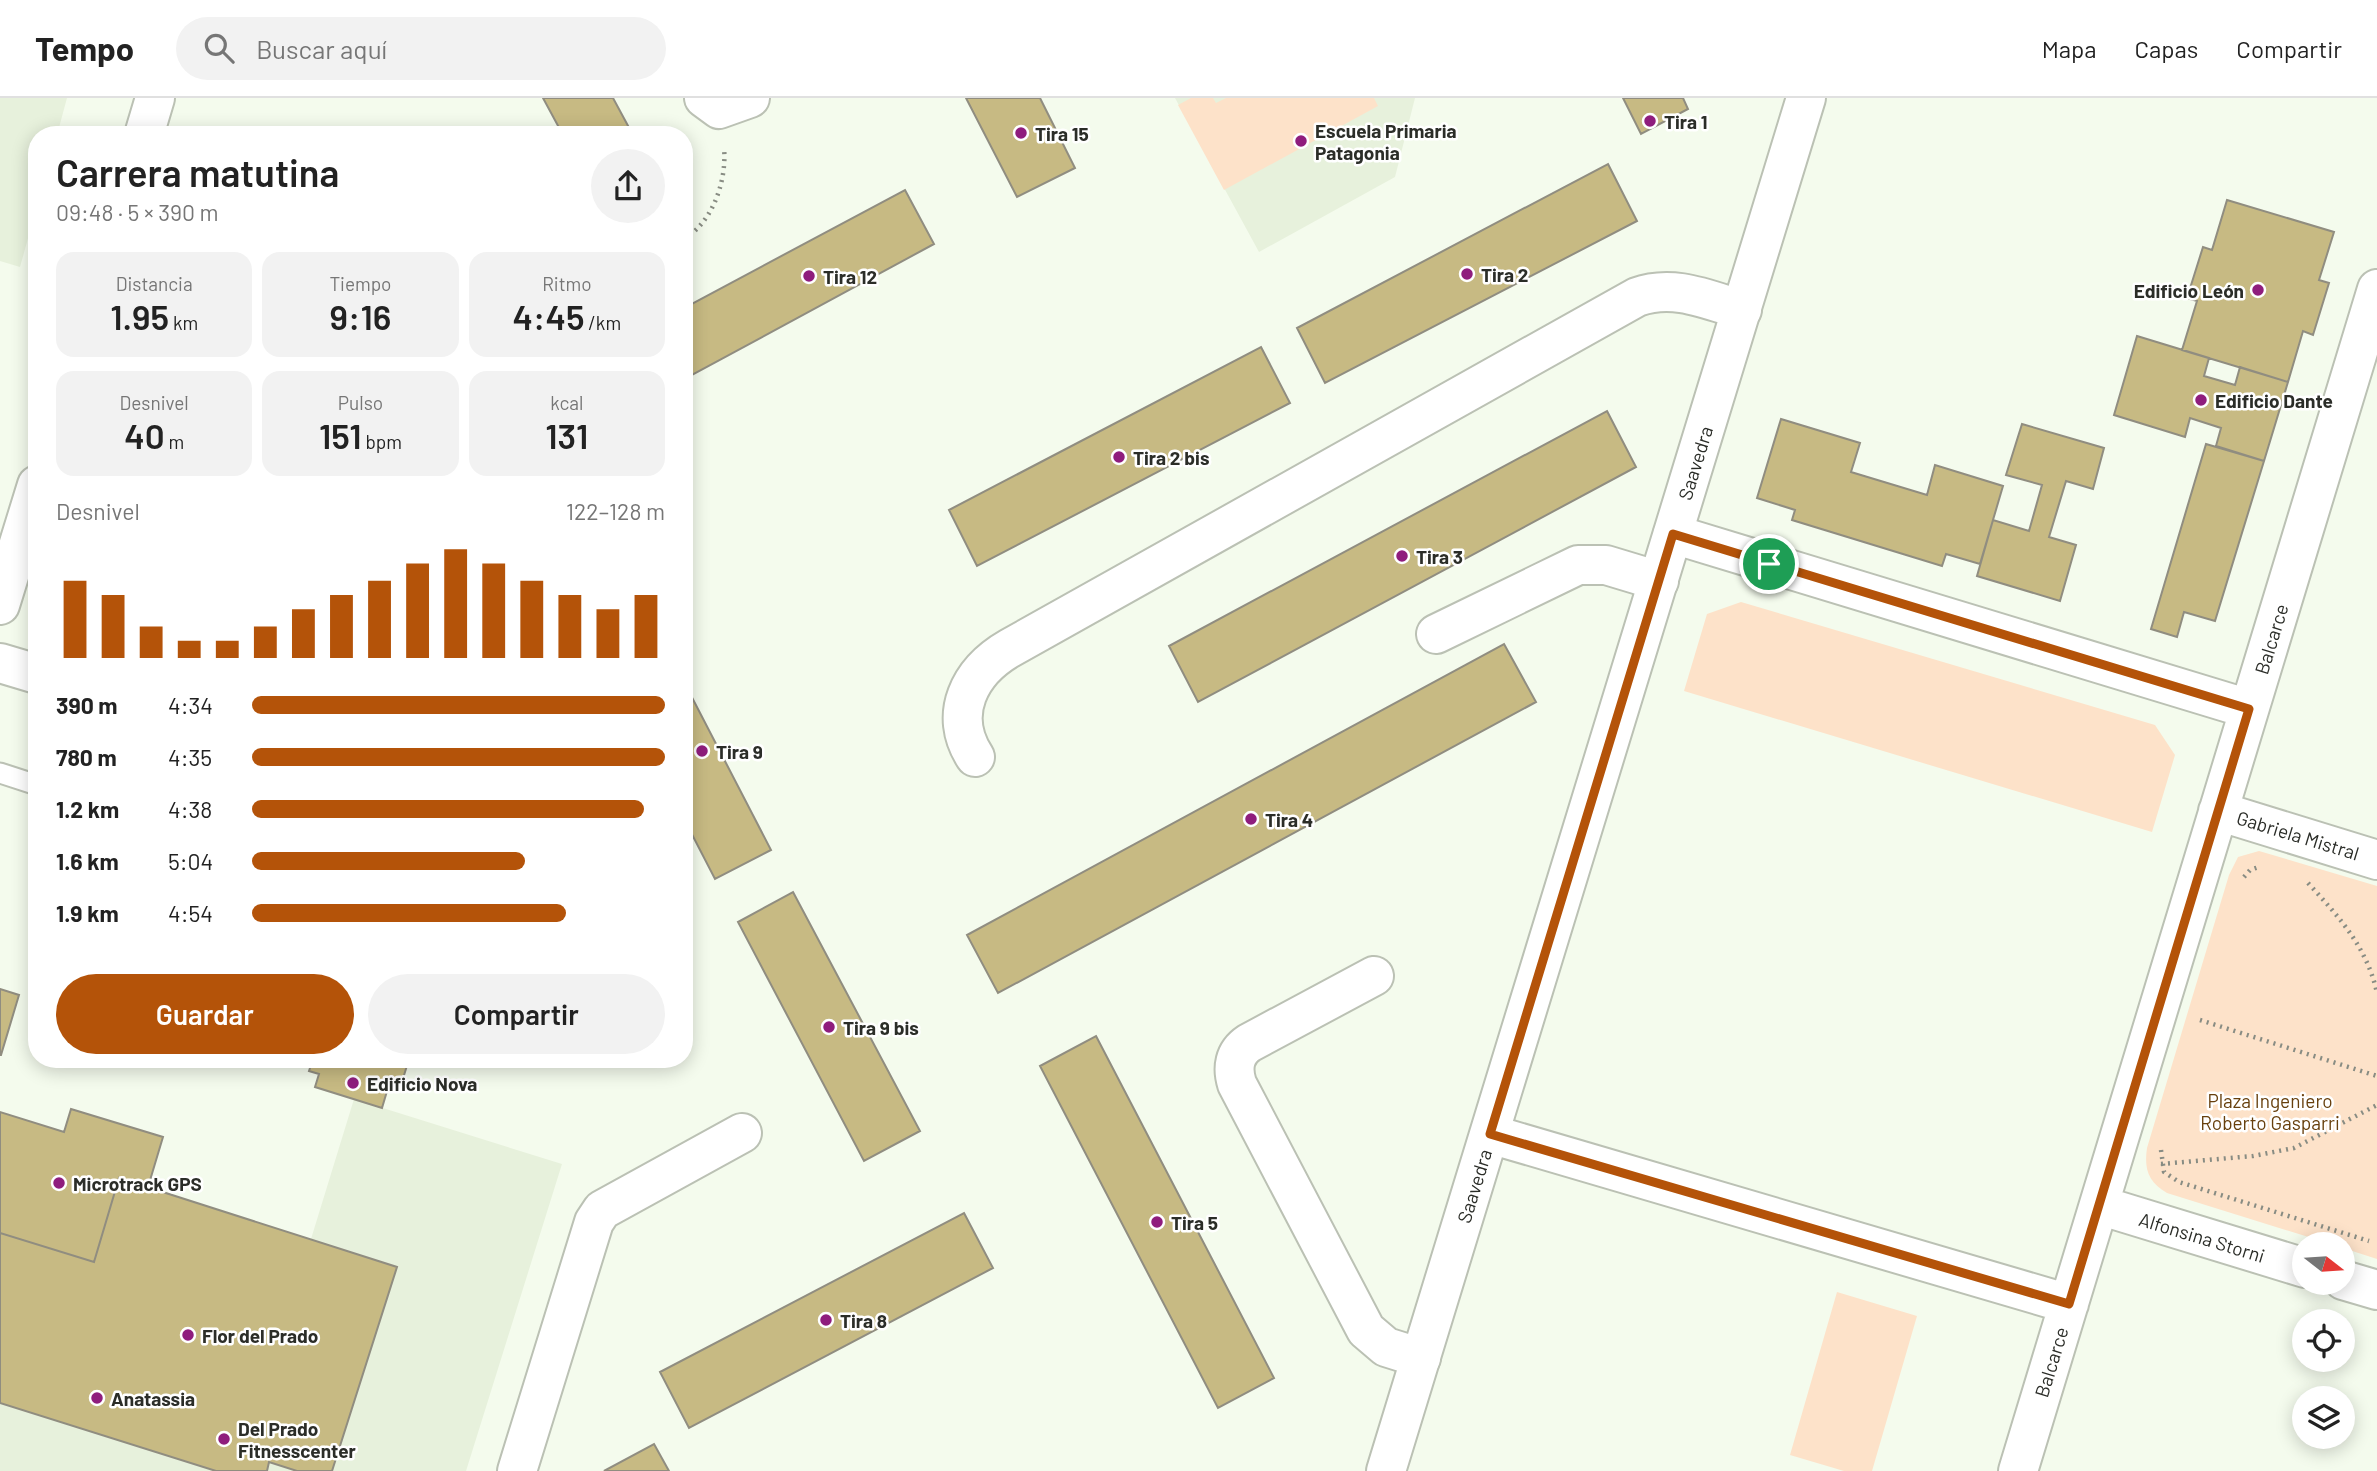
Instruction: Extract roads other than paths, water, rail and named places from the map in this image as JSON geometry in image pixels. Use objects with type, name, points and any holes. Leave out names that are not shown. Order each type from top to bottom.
[{"type":"street","points":[[147,126],[155,98]]},
{"type":"street","name":"Saavedra","points":[[1386,1471],[1806,98]]},
{"type":"street","name":"Balcarce","points":[[2018,1471],[2377,289]]},
{"type":"street","points":[[975,757],[962,732],[964,704],[975,677],[1003,652],[1637,297],[1661,290],[1674,291],[1742,310]]},
{"type":"street","points":[[0,605],[28,514]]},
{"type":"street","points":[[1673,534],[2249,709]]},
{"type":"street","points":[[1436,634],[1578,565],[1606,565],[1659,580]]},
{"type":"street","points":[[0,663],[28,671]]},
{"type":"street","name":"Gabriela Mistral","points":[[2218,811],[2377,859]]},
{"type":"street","points":[[1374,976],[1241,1048],[1234,1071],[1237,1084],[1367,1330],[1386,1347],[1421,1358]]},
{"type":"street","points":[[517,1471],[598,1216],[608,1205],[742,1133]]},
{"type":"street","points":[[1490,1134],[2069,1304]]},
{"type":"street","name":"Alfonsina Storni","points":[[2099,1205],[2292,1264]]},
{"type":"street","points":[[2356,1284],[2377,1290]]},
{"type":"lane","points":[[0,773],[28,782]]},
{"type":"place","name":"Tira 1","points":[[1650,121]]},
{"type":"place","name":"Tira 15","points":[[1021,133]]},
{"type":"place","name":"Escuela Primaria Patagonia","points":[[1301,141]]},
{"type":"place","name":"Tira 2","points":[[1467,274]]},
{"type":"place","name":"Tira 12","points":[[809,276]]},
{"type":"place","name":"Edificio León","points":[[2258,290]]},
{"type":"place","name":"Edificio Dante","points":[[2201,400]]},
{"type":"place","name":"Tira 2 bis","points":[[1119,457]]},
{"type":"place","name":"Tira 3","points":[[1402,556]]},
{"type":"place","name":"Tira 9","points":[[702,751]]},
{"type":"place","name":"Tira 4","points":[[1251,819]]},
{"type":"place","name":"Tira 9 bis","points":[[829,1027]]},
{"type":"place","name":"Edificio Nova","points":[[353,1083]]},
{"type":"place","name":"Microtrack GPS","points":[[59,1183]]},
{"type":"place","name":"Tira 5","points":[[1157,1222]]},
{"type":"place","name":"Tira 8","points":[[826,1320]]},
{"type":"place","name":"Flor del Prado","points":[[188,1335]]},
{"type":"place","name":"Anatassia","points":[[97,1398]]},
{"type":"place","name":"Del Prado Fitnesscenter","points":[[224,1439]]},
{"type":"park label","name":"Plaza Ingeniero Roberto Gasparri","points":[[2270,1111]]}]
